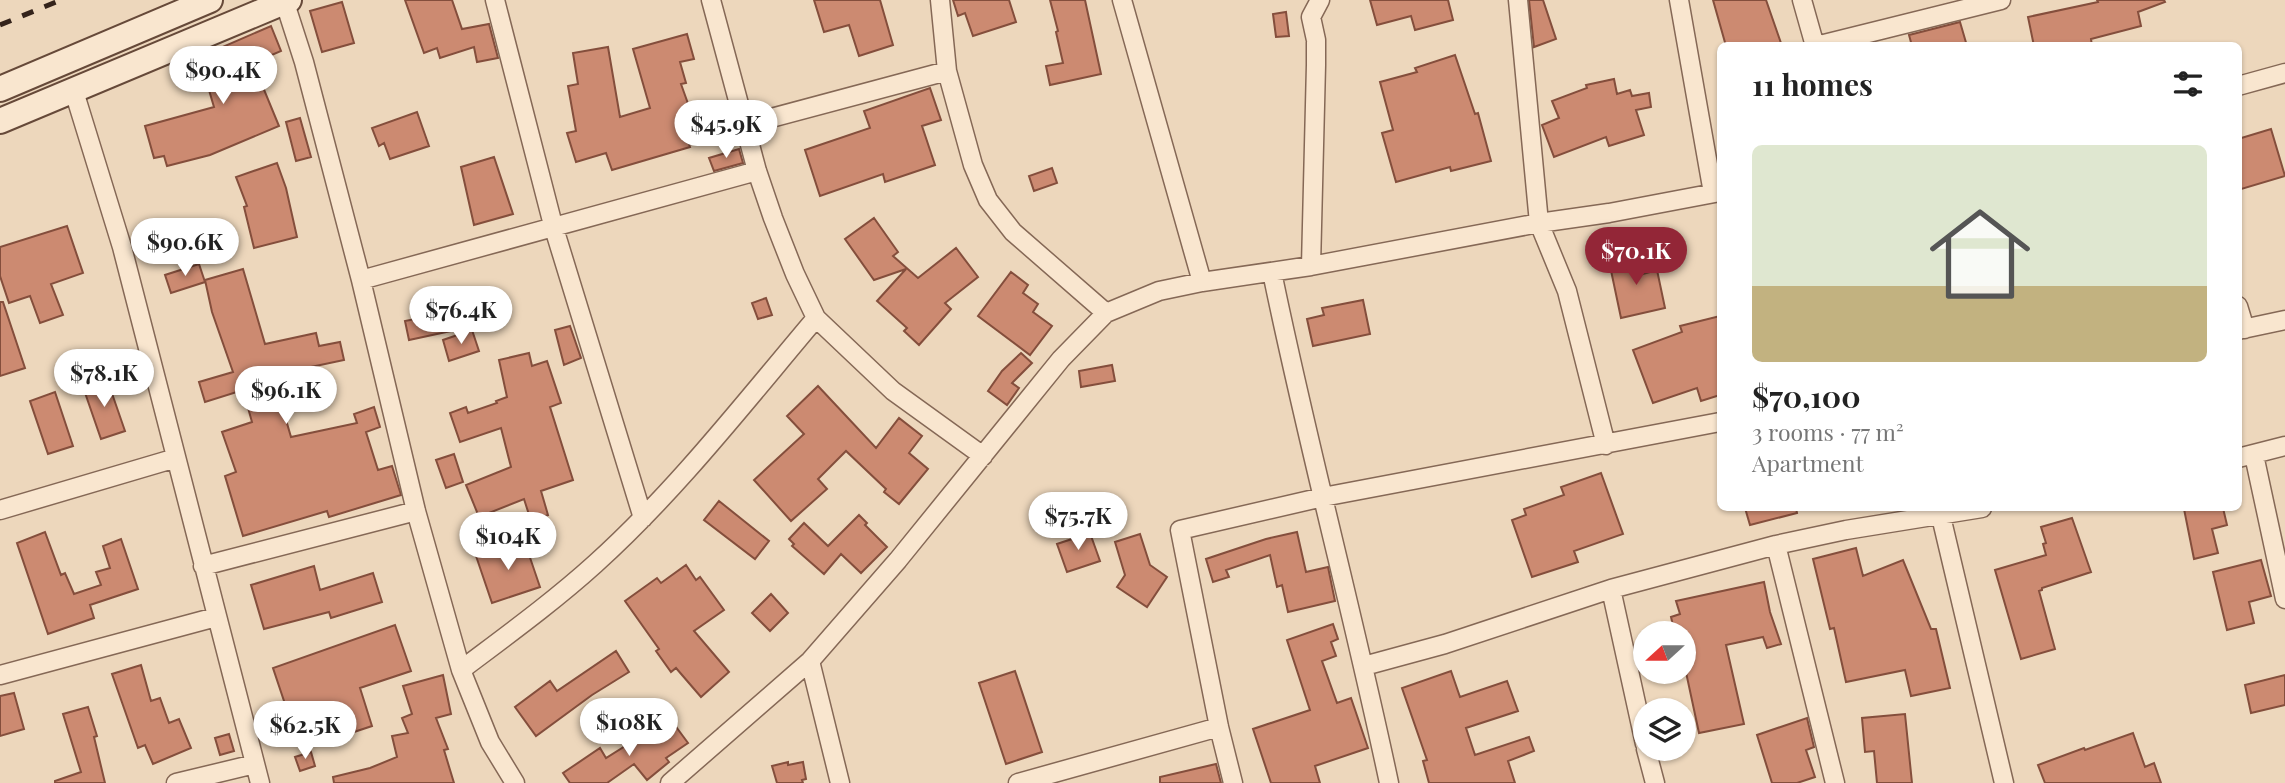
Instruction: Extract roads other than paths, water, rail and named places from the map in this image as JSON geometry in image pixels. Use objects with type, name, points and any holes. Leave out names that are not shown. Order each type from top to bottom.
[{"type":"main road","points":[[0,89],[210,0]]},
{"type":"main road","points":[[0,121],[286,1]]},
{"type":"street","points":[[495,0],[553,225],[643,518]]},
{"type":"street","points":[[710,0],[757,171],[790,263],[816,318],[893,391],[983,456]]},
{"type":"street","points":[[940,0],[947,71],[973,165],[988,200],[1013,232],[1106,313]]},
{"type":"street","points":[[1122,0],[1202,282]]},
{"type":"street","points":[[1311,266],[1316,40],[1311,17],[1320,0]]},
{"type":"street","points":[[1518,0],[1539,223],[1567,291],[1606,444]]},
{"type":"street","points":[[670,783],[810,662],[898,560],[1061,359],[1106,313],[1159,291],[1202,282],[1311,266],[1717,193],[1679,0]]},
{"type":"street","points":[[1802,0],[1815,42]]},
{"type":"street","points":[[1832,42],[2001,0]]},
{"type":"street","points":[[286,1],[361,280],[416,511],[461,670],[490,742],[515,783]]},
{"type":"street","points":[[745,125],[947,71]]},
{"type":"street","points":[[2242,85],[2285,73]]},
{"type":"street","points":[[74,88],[122,247],[260,783]]},
{"type":"street","points":[[361,280],[757,171]]},
{"type":"street","points":[[1272,272],[1389,783]]},
{"type":"street","points":[[461,670],[594,565],[643,518],[816,318]]},
{"type":"street","points":[[2242,330],[2285,320]]},
{"type":"street","points":[[1233,783],[1219,727],[1180,530],[1323,497],[1717,423]]},
{"type":"street","points":[[2285,446],[2246,457],[2285,599]]},
{"type":"street","points":[[0,510],[176,458]]},
{"type":"street","points":[[203,566],[416,511]]},
{"type":"street","points":[[1364,666],[1481,633],[1611,589],[1776,545],[1940,512],[2004,783]]},
{"type":"street","points":[[1776,545],[1835,783]]},
{"type":"street","points":[[1611,589],[1635,698]]},
{"type":"street","points":[[0,675],[216,617]]},
{"type":"street","points":[[810,662],[840,783]]},
{"type":"street","points":[[1018,783],[1219,727]]},
{"type":"street","points":[[1650,761],[1656,783]]},
{"type":"street","points":[[176,783],[255,764]]},
{"type":"railway","points":[[0,25],[61,0]]}]
